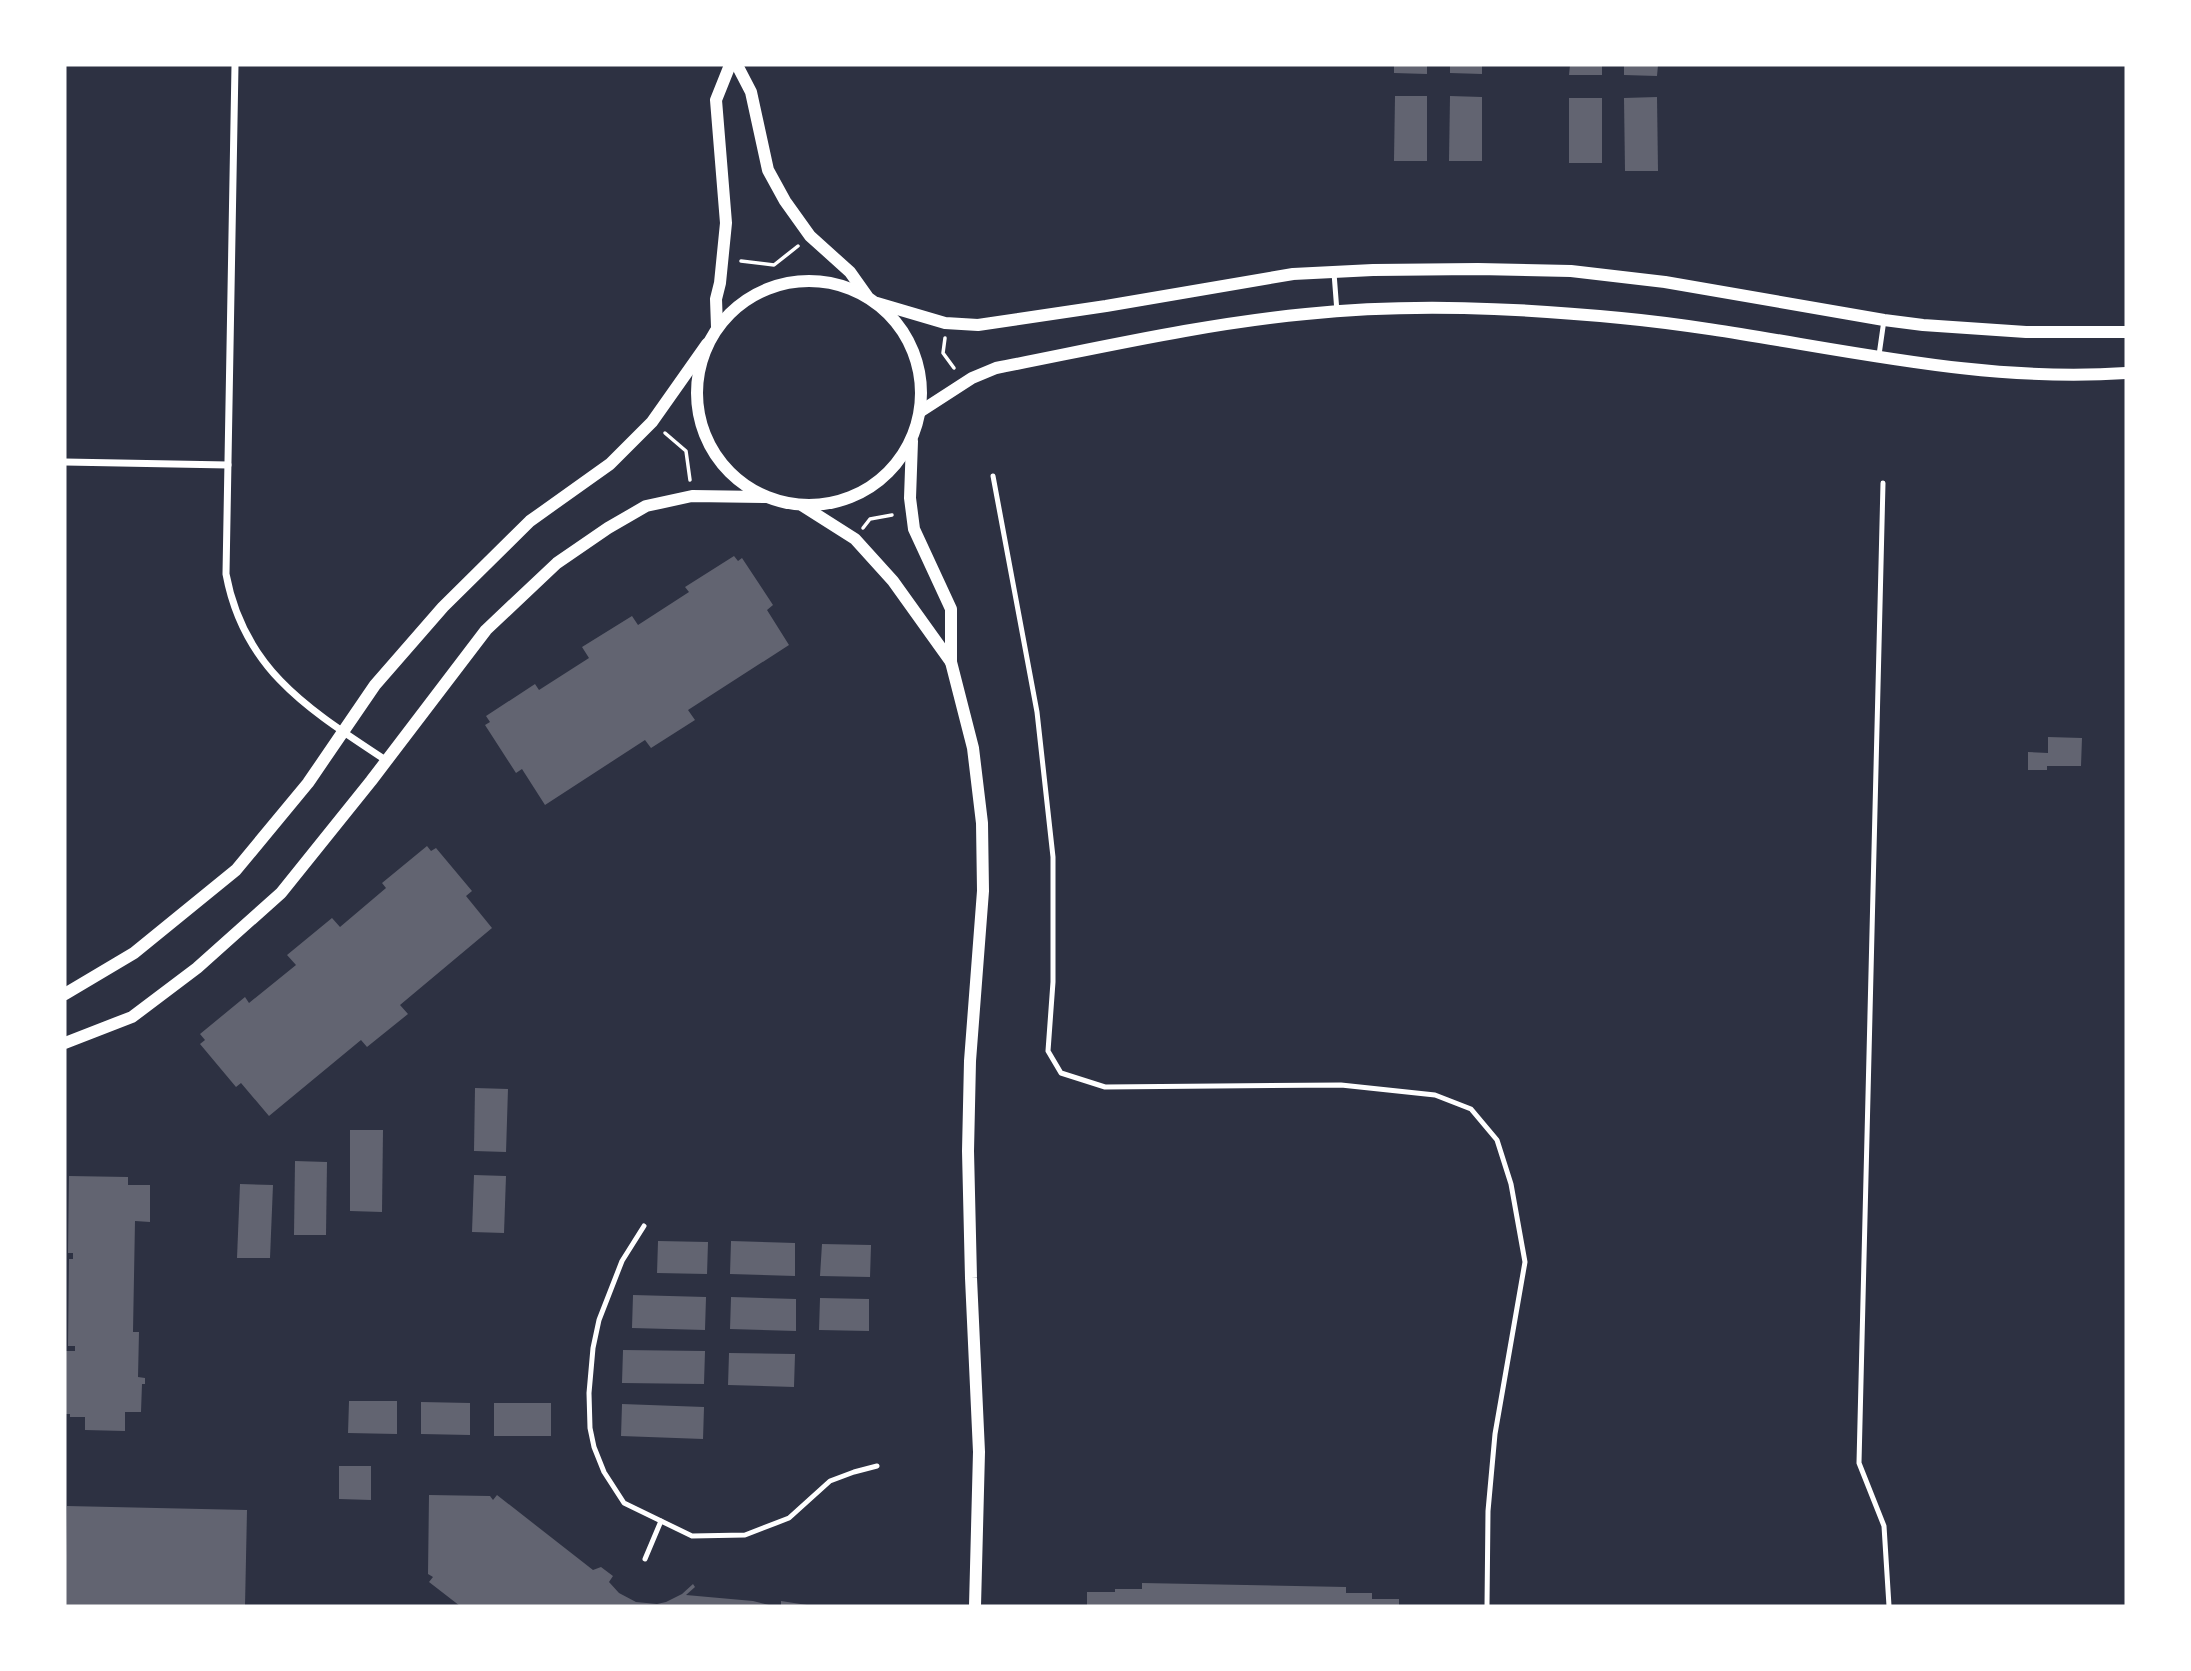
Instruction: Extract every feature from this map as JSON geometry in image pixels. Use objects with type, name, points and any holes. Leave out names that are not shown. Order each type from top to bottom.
[{"type":"street","points":[[235,65],[226,574],[231,600],[251,645],[262,662],[313,710],[387,761]]},
{"type":"street","points":[[717,327],[716,299],[726,223],[716,100],[730,65]]},
{"type":"street","points":[[737,65],[751,92],[768,170],[785,201],[810,236],[850,272],[872,299],[898,323],[914,350],[922,380],[921,411],[912,441],[910,498],[914,529],[951,609],[951,662],[973,748],[982,823],[983,891],[970,1062],[968,1152],[979,1452],[975,1606]]},
{"type":"street","points":[[65,994],[134,953],[236,870],[308,783],[375,685],[443,607],[530,521],[610,464],[652,422],[708,344],[717,327],[742,302],[774,286],[808,280],[844,286],[872,299],[945,323],[978,325],[1293,274],[1478,269],[1571,271],[1665,282],[1923,325],[2026,332],[2126,332]]},
{"type":"street","points":[[921,411],[972,378],[996,368],[1216,327],[1337,312],[1472,308],[1589,316],[1694,328],[1945,367],[2024,374],[2126,373]]},
{"type":"street","points":[[708,344],[697,379],[698,415],[711,450],[735,478],[766,497],[803,506],[836,502],[867,490],[893,469],[912,441]]},
{"type":"street","points":[[65,462],[228,465]]},
{"type":"street","points":[[65,1044],[132,1017],[197,968],[281,893],[387,761],[486,630],[557,563],[646,506],[692,496],[766,497]]},
{"type":"street","points":[[803,506],[855,539],[893,581],[951,662]]},
{"type":"lane","points":[[1334,272],[1337,312]]},
{"type":"lane","points":[[1878,358],[1884,320]]},
{"type":"lane","points":[[993,476],[1037,712],[1052,844],[1053,982],[1048,1051],[1061,1073],[1105,1087],[1341,1085],[1435,1095],[1471,1109],[1497,1140],[1511,1184],[1525,1262],[1495,1434],[1488,1511],[1487,1606]]},
{"type":"lane","points":[[1883,483],[1859,1463],[1884,1526],[1889,1606]]},
{"type":"lane","points":[[644,1226],[622,1261],[599,1320],[589,1394],[590,1428],[594,1447],[604,1472],[624,1503],[692,1536],[746,1535],[789,1518],[830,1481],[877,1466]]},
{"type":"lane","points":[[645,1559],[661,1521]]},
{"type":"path","points":[[741,261],[774,265],[803,242]]},
{"type":"path","points":[[945,338],[943,353],[954,368]]},
{"type":"path","points":[[664,433],[686,451],[690,482]]},
{"type":"path","points":[[860,533],[870,519],[892,515]]},
{"type":"building","points":[[1394,65],[1427,65],[1427,74],[1394,73]]},
{"type":"building","points":[[1450,65],[1482,65],[1482,74],[1450,73]]},
{"type":"building","points":[[1570,65],[1602,65],[1602,75],[1569,75]]},
{"type":"building","points":[[1624,65],[1658,65],[1657,76],[1624,75]]},
{"type":"building","points":[[1395,96],[1427,96],[1427,161],[1394,161]]},
{"type":"building","points":[[1450,96],[1482,97],[1482,161],[1449,161]]},
{"type":"building","points":[[1657,97],[1658,171],[1625,171],[1624,98]]},
{"type":"building","points":[[1569,98],[1602,98],[1602,163],[1569,163]]},
{"type":"building","points":[[734,556],[738,561],[742,558],[773,605],[767,610],[789,645],[688,710],[695,720],[651,748],[645,740],[545,805],[522,769],[516,773],[485,725],[490,722],[486,716],[535,684],[539,690],[589,658],[582,647],[632,616],[638,625],[689,592],[685,587]]},
{"type":"building","points":[[2048,737],[2082,738],[2081,766],[2047,766],[2047,770],[2028,770],[2028,752],[2048,753]]},
{"type":"building","points":[[427,846],[431,851],[436,848],[472,891],[466,896],[492,928],[400,1005],[408,1014],[367,1047],[361,1040],[269,1116],[241,1083],[236,1087],[200,1044],[205,1040],[200,1034],[245,997],[249,1003],[296,965],[287,955],[332,918],[340,927],[386,888],[382,883]]},
{"type":"building","points":[[475,1088],[508,1089],[506,1152],[474,1151]]},
{"type":"building","points":[[350,1130],[383,1130],[382,1212],[350,1211]]},
{"type":"building","points":[[295,1161],[327,1162],[326,1235],[294,1235]]},
{"type":"building","points":[[474,1175],[506,1176],[504,1233],[472,1232]]},
{"type":"building","points":[[69,1176],[128,1177],[128,1185],[150,1185],[150,1222],[135,1221],[133,1332],[139,1332],[138,1377],[145,1378],[145,1384],[142,1384],[141,1412],[125,1412],[125,1431],[85,1430],[85,1417],[70,1417],[70,1414],[65,1414],[66,1351],[75,1351],[75,1346],[68,1346],[69,1259],[73,1259],[73,1253],[68,1253]]},
{"type":"building","points":[[240,1184],[273,1185],[270,1258],[237,1258]]},
{"type":"building","points":[[658,1241],[708,1242],[707,1274],[657,1273]]},
{"type":"building","points":[[731,1241],[795,1243],[795,1276],[730,1274]]},
{"type":"building","points":[[822,1244],[871,1245],[870,1277],[820,1276]]},
{"type":"building","points":[[633,1295],[706,1297],[705,1330],[632,1328]]},
{"type":"building","points":[[731,1297],[796,1299],[796,1331],[730,1329]]},
{"type":"building","points":[[820,1298],[869,1299],[869,1331],[819,1330]]},
{"type":"building","points":[[623,1350],[705,1351],[704,1384],[622,1383]]},
{"type":"building","points":[[729,1353],[795,1354],[794,1387],[728,1385]]},
{"type":"building","points":[[349,1401],[397,1401],[397,1434],[348,1433]]},
{"type":"building","points":[[421,1402],[470,1403],[470,1435],[421,1434]]},
{"type":"building","points":[[494,1403],[551,1403],[551,1436],[494,1436]]},
{"type":"building","points":[[622,1404],[704,1407],[703,1439],[621,1436]]},
{"type":"building","points":[[339,1466],[371,1466],[371,1500],[339,1499]]},
{"type":"building","points":[[429,1495],[490,1496],[493,1500],[497,1495],[593,1570],[601,1567],[613,1576],[609,1582],[619,1593],[636,1602],[666,1602],[682,1594],[693,1584],[695,1587],[686,1595],[753,1601],[773,1606],[460,1606],[429,1582],[433,1577],[428,1574]]},
{"type":"building","points":[[67,1506],[247,1510],[245,1606],[65,1606]]},
{"type":"building","points":[[1142,1583],[1346,1587],[1346,1593],[1372,1593],[1372,1599],[1399,1599],[1399,1606],[1087,1606],[1087,1592],[1142,1589]]},
{"type":"building","points":[[781,1601],[807,1605],[807,1606],[781,1606]]}]
